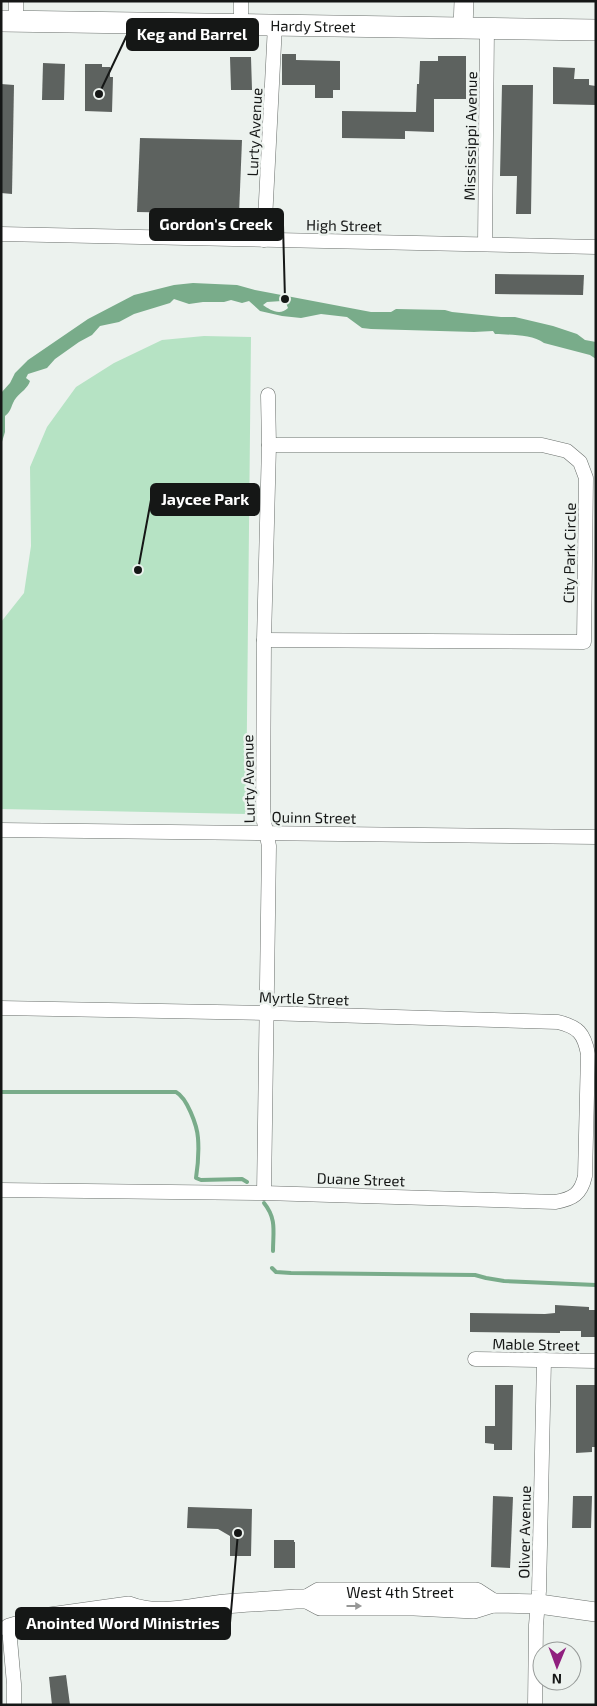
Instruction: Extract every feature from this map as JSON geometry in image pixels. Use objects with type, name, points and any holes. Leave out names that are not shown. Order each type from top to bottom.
[{"type":"main road","points":[[463,28],[464,1]]},
{"type":"main road","name":"Hardy Street","points":[[11,15],[241,25],[596,30]]},
{"type":"main road","name":"West 4th Street","points":[[5,1628],[43,1618],[129,1606],[142,1612],[172,1611],[225,1604],[307,1599],[320,1606],[414,1606],[474,1609],[493,1603],[539,1604],[596,1612]]},
{"type":"street","points":[[241,1],[241,25]]},
{"type":"street","name":"Lurty Avenue","points":[[264,240],[275,25]]},
{"type":"street","name":"Mississippi Avenue","points":[[485,244],[487,28]]},
{"type":"street","name":"High Street","points":[[1,234],[596,247]]},
{"type":"street","name":"Lurty Avenue","points":[[264,1192],[269,846],[263,818],[264,640],[269,445],[268,395]]},
{"type":"street","name":"City Park Circle","points":[[264,640],[584,642],[586,478],[580,462],[567,451],[542,445],[269,445]]},
{"type":"street","name":"Quinn Street","points":[[1,830],[596,837]]},
{"type":"street","name":"Myrtle Street","points":[[1,1008],[266,1013],[558,1022],[572,1025],[581,1033],[586,1042],[588,1054]]},
{"type":"street","name":"Duane Street","points":[[1,1190],[264,1192],[555,1202],[567,1200],[582,1187],[585,1176],[588,1054]]},
{"type":"street","name":"Mable Street","points":[[475,1359],[596,1361]]},
{"type":"street","name":"Oliver Avenue","points":[[535,1705],[544,1360]]},
{"type":"street","points":[[5,1628],[11,1652],[14,1705]]},
{"type":"shaded area","points":[[193,283],[237,285],[371,312],[391,312],[396,309],[445,310],[515,317],[553,326],[577,334],[585,340],[596,342],[596,359],[590,355],[544,343],[533,338],[495,334],[493,331],[371,329],[362,328],[347,317],[321,314],[301,318],[260,311],[249,301],[242,303],[231,300],[189,304],[174,299],[170,303],[134,314],[119,322],[100,326],[92,335],[55,359],[47,368],[28,374],[26,378],[30,381],[29,383],[16,398],[5,416],[5,432],[1,445],[1,393],[10,383],[15,373],[28,360],[88,319],[134,295],[174,285]],"holes":[[[282,301],[286,303],[288,308],[282,312],[272,310],[263,305],[267,302]]]},
{"type":"shaded area","points":[[204,336],[251,337],[246,814],[1,809],[1,622],[24,593],[31,546],[30,467],[47,427],[76,387],[114,363],[162,340]]},
{"type":"building","points":[[282,54],[296,54],[296,60],[340,61],[340,90],[333,90],[333,98],[315,98],[315,85],[282,85]]},
{"type":"building","points":[[438,56],[466,56],[466,99],[434,99],[434,132],[405,131],[405,139],[342,138],[342,111],[416,112],[420,61],[438,61]]},
{"type":"building","points":[[230,57],[251,57],[252,90],[231,90]]},
{"type":"building","points":[[43,63],[65,64],[64,100],[42,100]]},
{"type":"building","points":[[85,64],[102,64],[102,67],[110,67],[110,77],[113,77],[112,112],[85,111]]},
{"type":"building","points":[[553,67],[575,68],[574,79],[589,79],[589,85],[596,86],[596,105],[553,104]]},
{"type":"building","points":[[1,84],[14,85],[12,194],[1,193]]},
{"type":"building","points":[[502,85],[533,85],[531,214],[516,214],[517,176],[500,176]]},
{"type":"building","points":[[140,138],[242,140],[239,214],[137,212]]},
{"type":"building","points":[[495,274],[584,275],[583,295],[495,294]]},
{"type":"building","points":[[555,1305],[589,1307],[589,1310],[596,1310],[596,1337],[581,1337],[581,1331],[560,1331],[560,1333],[470,1332],[470,1313],[545,1314],[555,1313]]},
{"type":"building","points":[[495,1385],[513,1385],[512,1450],[494,1450],[494,1444],[485,1443],[485,1426],[495,1426]]},
{"type":"building","points":[[576,1385],[596,1385],[595,1447],[592,1447],[592,1452],[576,1453]]},
{"type":"building","points":[[493,1496],[513,1497],[510,1568],[491,1567]]},
{"type":"building","points":[[573,1496],[592,1496],[591,1528],[572,1528]]},
{"type":"building","points":[[188,1507],[252,1509],[251,1556],[230,1556],[230,1536],[218,1529],[187,1528]]},
{"type":"building","points":[[274,1540],[294,1540],[295,1568],[274,1568]]},
{"type":"building","points":[[66,1675],[70,1705],[52,1705],[49,1677]]},
{"type":"waterway","points":[[1,1092],[176,1092],[184,1100],[194,1119],[198,1143],[196,1178],[201,1180],[242,1179],[247,1182]]},
{"type":"waterway","points":[[264,1203],[273,1220],[273,1251]]},
{"type":"waterway","points":[[272,1268],[276,1272],[291,1273],[475,1275],[504,1281],[596,1285]]},
{"type":"place","name":"Keg and Barrel","points":[[99,94]]},
{"type":"place","name":"Gordon's Creek","points":[[285,299]]},
{"type":"place","name":"Jaycee Park","points":[[138,570]]},
{"type":"place","name":"Anointed Word Ministries","points":[[238,1533]]}]
